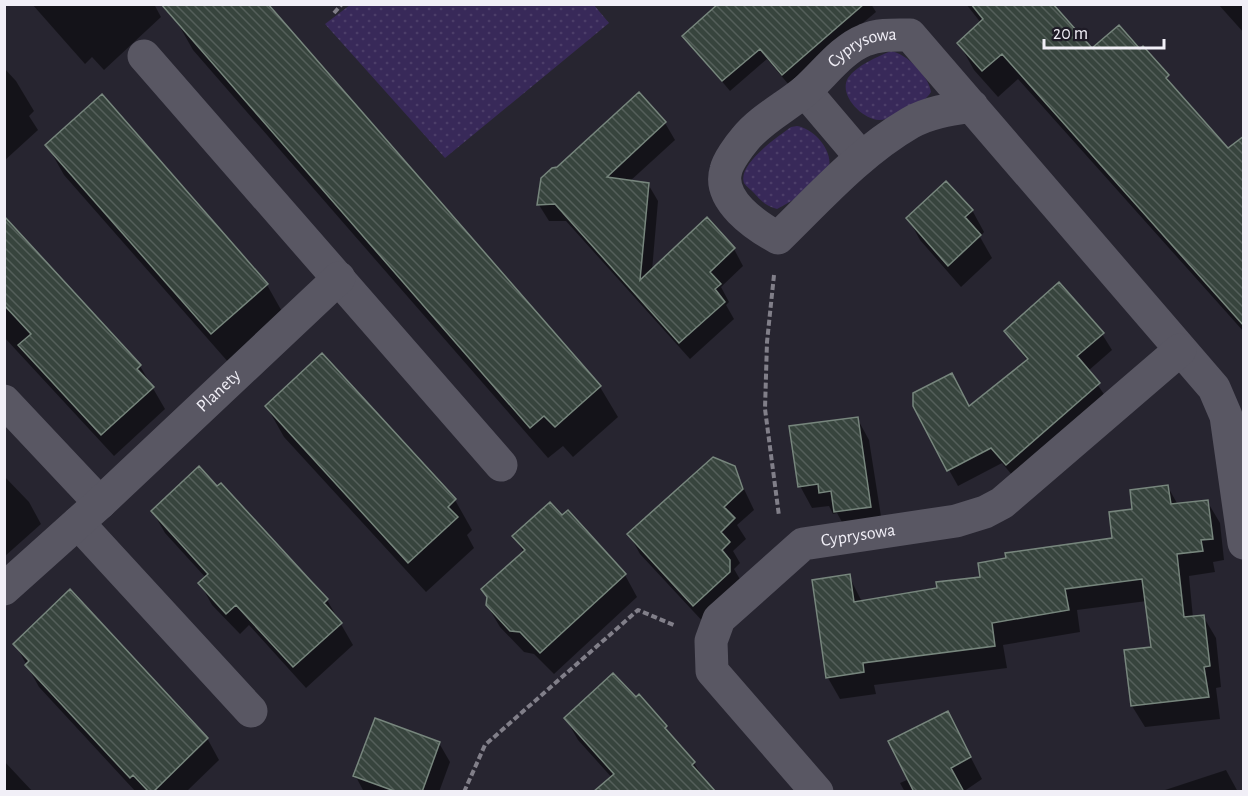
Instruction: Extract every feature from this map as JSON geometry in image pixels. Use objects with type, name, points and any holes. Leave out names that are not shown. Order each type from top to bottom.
[{"type":"street","name":"Cyprysowa","points":[[778,238],[764,230],[738,207],[726,191],[726,171],[744,139],[805,91],[862,40],[882,35],[910,35],[1221,399],[1226,416],[1242,527]]},
{"type":"street","points":[[144,56],[501,465]]},
{"type":"street","points":[[805,91],[861,157]]},
{"type":"street","points":[[778,238],[861,157],[912,122],[944,110],[972,106]]},
{"type":"street","name":"Planety","points":[[4,589],[89,513],[339,278]]},
{"type":"street","name":"Cyprysowa","points":[[817,792],[712,671],[711,641],[718,620],[803,544],[956,522],[985,512],[1002,503],[1180,350]]},
{"type":"street","points":[[4,400],[89,513],[252,711]]},
{"type":"path","points":[[334,13],[342,4]]},
{"type":"path","points":[[778,238],[767,342],[765,409],[779,519],[794,552]]},
{"type":"path","points":[[464,792],[485,745],[638,610],[711,641]]},
{"type":"shaded area","points":[[350,5],[594,5],[609,23],[445,158],[325,24]]},
{"type":"shaded area","points":[[891,51],[904,56],[922,73],[931,92],[927,98],[891,117],[883,120],[872,119],[853,105],[846,92],[846,85],[848,78],[857,69]]},
{"type":"shaded area","points":[[797,126],[815,135],[825,147],[829,167],[797,198],[777,209],[767,205],[744,183],[744,176],[760,151],[791,127]]},
{"type":"building","points":[[161,4],[268,4],[601,386],[555,427],[544,416],[530,428]]},
{"type":"building","points":[[718,4],[864,4],[782,75],[760,49],[722,81],[682,36]]},
{"type":"building","points":[[971,4],[1053,4],[1092,48],[1119,25],[1140,49],[1143,46],[1169,75],[1166,78],[1228,148],[1244,136],[1244,326],[1002,54],[982,71],[957,43],[983,19]]},
{"type":"building","points":[[639,92],[666,122],[607,177],[649,183],[640,280],[707,217],[735,248],[710,272],[721,284],[715,289],[725,302],[679,343],[555,204],[537,205],[541,178],[552,168],[557,167]]},
{"type":"building","points":[[102,94],[268,284],[211,334],[45,145]]},
{"type":"building","points":[[946,181],[973,210],[965,217],[981,235],[948,266],[906,218]]},
{"type":"building","points":[[4,216],[141,365],[137,369],[154,387],[101,435],[18,345],[31,334],[4,305]]},
{"type":"building","points":[[1059,282],[1104,333],[1077,356],[1100,383],[1006,465],[991,448],[947,471],[913,406],[913,393],[952,373],[969,406],[1028,359],[1004,331]]},
{"type":"building","points":[[322,353],[456,499],[448,507],[458,517],[408,563],[265,406]]},
{"type":"building","points":[[858,417],[871,507],[834,512],[831,491],[819,493],[818,484],[798,487],[789,426]]},
{"type":"building","points":[[713,457],[735,466],[743,489],[724,507],[735,518],[721,532],[730,542],[722,550],[730,560],[730,572],[693,606],[627,534]]},
{"type":"building","points":[[199,466],[217,486],[221,483],[328,599],[324,603],[342,623],[293,667],[236,605],[226,614],[198,583],[208,574],[151,511]]},
{"type":"building","points":[[1168,485],[1171,504],[1208,500],[1213,539],[1201,540],[1203,551],[1177,554],[1184,617],[1204,615],[1210,666],[1204,667],[1209,697],[1131,706],[1124,650],[1151,647],[1142,579],[1065,589],[1069,610],[992,623],[995,646],[863,663],[864,672],[826,678],[812,580],[850,574],[854,602],[937,588],[936,582],[980,577],[978,563],[1006,558],[1005,553],[1112,538],[1109,512],[1132,509],[1130,490]]},
{"type":"building","points":[[550,502],[562,515],[568,510],[626,574],[540,653],[520,632],[510,631],[486,605],[487,597],[481,589],[525,550],[512,536]]},
{"type":"building","points":[[70,589],[208,738],[153,792],[149,792],[133,775],[130,778],[25,665],[29,661],[13,644]]},
{"type":"building","points":[[613,673],[636,697],[639,694],[667,726],[665,728],[695,762],[692,765],[716,792],[593,792],[614,774],[564,718]]},
{"type":"building","points":[[948,711],[971,757],[951,768],[964,792],[914,792],[888,741]]},
{"type":"building","points":[[375,718],[440,742],[422,792],[397,792],[353,776]]}]
